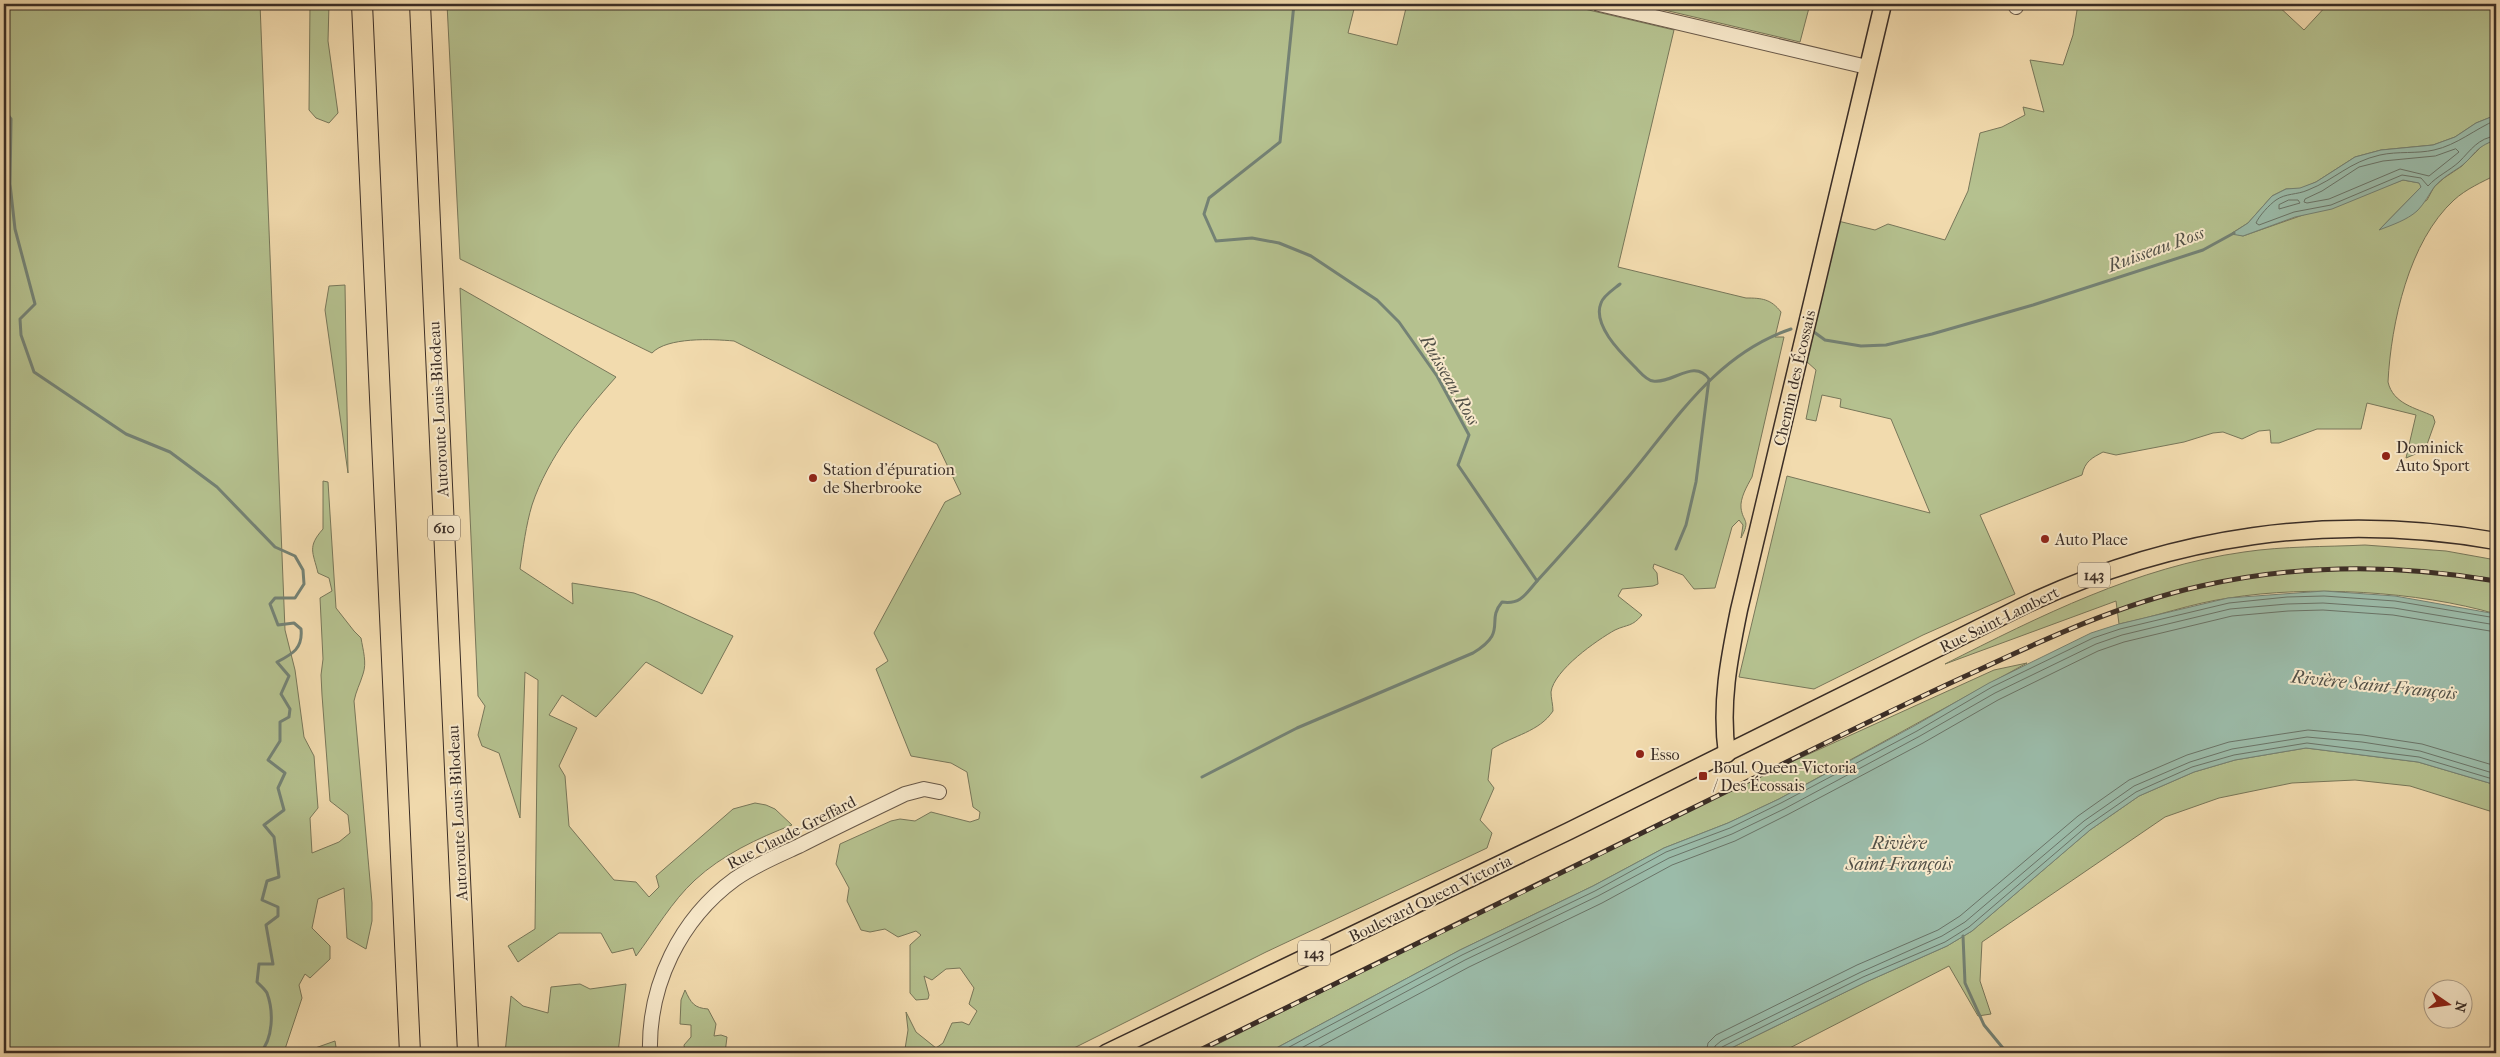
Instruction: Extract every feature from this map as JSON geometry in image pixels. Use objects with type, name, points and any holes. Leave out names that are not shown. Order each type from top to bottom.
[{"type":"highway","points":[[362,4],[410,1053]]},
{"type":"highway","name":"Autoroute Louis-Bilodeau","points":[[420,4],[468,1053]]},
{"type":"main road","name":"Chemin des Écossais","points":[[1727,754],[1724,730],[1724,691],[1738,610],[1883,4]]},
{"type":"main road","name":"Rue Saint-Lambert","points":[[1727,754],[2046,595],[2096,574],[2148,557],[2227,539],[2308,529],[2408,529],[2496,541]]},
{"type":"main road","name":"Boulevard Queen-Victoria","points":[[1106,1053],[1727,754]]},
{"type":"street","points":[[1599,4],[1867,67]]},
{"type":"street","name":"Rue Claude-Greffard","points":[[650,1053],[654,1005],[665,969],[682,935],[693,919],[720,891],[751,869],[905,794],[924,789],[938,792]]},
{"type":"green space","points":[[4,4],[260,4],[285,630],[295,670],[304,737],[314,756],[318,808],[310,818],[312,853],[339,842],[350,833],[348,815],[330,801],[321,675],[323,659],[320,598],[332,591],[329,578],[318,573],[313,555],[313,545],[323,529],[323,481],[328,482],[336,608],[361,638],[365,661],[354,701],[372,921],[366,949],[347,938],[344,888],[318,899],[312,928],[330,946],[330,959],[310,978],[305,974],[299,985],[302,998],[285,1049],[301,1053],[4,1053]]},
{"type":"green space","points":[[310,4],[329,4],[328,41],[338,113],[329,123],[316,118],[309,110]]},
{"type":"green space","points":[[447,4],[1333,4],[1354,9],[1348,33],[1397,45],[1407,4],[1563,4],[1674,30],[1618,267],[1746,298],[1766,300],[1774,304],[1781,312],[1775,337],[1784,337],[1752,477],[1742,500],[1741,508],[1746,522],[1744,532],[1741,538],[1743,525],[1739,520],[1732,527],[1715,588],[1694,589],[1683,575],[1654,564],[1653,568],[1657,573],[1658,584],[1622,589],[1618,596],[1642,615],[1639,619],[1615,630],[1598,641],[1568,665],[1554,683],[1551,692],[1553,711],[1541,724],[1492,749],[1488,780],[1494,788],[1480,820],[1492,833],[1487,848],[1266,952],[1064,1053],[897,1053],[905,1049],[908,1030],[906,1012],[916,1032],[936,1048],[943,1043],[952,1023],[962,1022],[969,1025],[977,1011],[969,1004],[974,988],[960,968],[946,969],[932,980],[924,976],[929,995],[928,999],[916,1000],[910,993],[910,945],[921,935],[916,931],[898,937],[885,929],[870,932],[861,930],[847,901],[849,888],[836,864],[840,844],[891,821],[900,819],[915,821],[931,812],[970,822],[979,819],[980,812],[973,807],[967,772],[951,763],[911,756],[876,669],[888,661],[874,633],[945,502],[961,494],[937,444],[734,341],[690,340],[668,344],[652,353],[460,259]]},
{"type":"green space","points":[[1639,4],[1810,4],[1800,42]]},
{"type":"green space","points":[[2078,4],[2276,4],[2304,30],[2328,4],[2496,4],[2496,115],[2476,123],[2455,137],[2433,145],[2381,150],[2355,157],[2316,182],[2300,189],[2286,189],[2272,196],[2248,223],[2232,233],[2243,236],[2403,180],[2420,183],[2421,187],[2380,229],[2427,200],[2434,187],[2444,178],[2462,166],[2484,144],[2496,140],[2496,175],[2459,196],[2438,217],[2425,237],[2414,260],[2398,309],[2393,334],[2388,382],[2400,400],[2413,408],[2433,416],[2435,422],[2425,450],[2406,458],[2416,415],[2367,403],[2361,429],[2317,429],[2279,443],[2271,443],[2270,430],[2259,431],[2242,439],[2223,432],[2213,433],[2184,442],[2116,455],[2103,452],[2087,463],[2082,475],[1980,515],[2015,594],[1923,635],[1814,689],[1739,677],[1787,476],[1930,513],[1891,419],[1840,407],[1841,399],[1822,395],[1816,421],[1806,419],[1816,370],[1806,361],[1838,221],[1875,230],[1888,224],[1945,240],[1968,191],[1980,133],[2002,127],[2025,115],[2023,107],[2044,112],[2030,60],[2063,65],[2073,35]]},
{"type":"green space","points":[[345,285],[348,473],[325,310],[329,286]]},
{"type":"green space","points":[[460,288],[616,377],[579,421],[547,470],[532,505],[520,569],[573,604],[572,583],[634,593],[733,636],[702,694],[646,662],[596,717],[562,695],[549,715],[577,728],[559,766],[565,776],[569,826],[614,880],[636,882],[649,897],[659,887],[656,876],[733,809],[755,803],[766,805],[775,809],[792,825],[741,848],[695,880],[664,916],[636,956],[633,948],[612,953],[601,933],[559,933],[518,962],[508,946],[535,929],[538,680],[525,672],[520,818],[499,753],[482,746],[478,735],[485,706],[478,696]]},
{"type":"green space","points":[[2365,545],[2446,551],[2496,560],[2496,614],[2465,606],[2398,595],[2328,591],[2260,594],[2215,600],[2119,624],[2116,601],[1945,664],[2053,611],[2127,581],[2166,569],[2204,559],[2259,550]]},
{"type":"green space","points":[[2027,663],[1779,799],[1728,823],[1664,848],[1593,886],[1460,950],[1267,1053],[1200,1053],[1699,804],[1994,670]]},
{"type":"green space","points":[[2306,748],[2418,762],[2496,785],[2496,813],[2410,786],[2355,780],[2292,783],[2219,798],[2165,817],[1982,942],[1980,981],[1991,1014],[1978,1016],[1949,966],[1780,1053],[1721,1053],[1866,982],[1947,946],[1972,931],[2090,830],[2139,796],[2194,772],[2235,760]]},
{"type":"green space","points":[[580,984],[590,989],[626,984],[618,1053],[505,1053],[511,996],[523,1006],[548,1013],[551,987]]},
{"type":"green space","points":[[685,990],[694,1004],[708,1009],[716,1024],[714,1036],[721,1035],[727,1037],[725,1053],[685,1053],[684,1045],[691,1037],[691,1025],[680,1024],[681,1000]]},
{"type":"green space","points":[[335,1041],[337,1053],[301,1053]]},
{"type":"water","points":[[2496,115],[2496,140],[2483,146],[2465,163],[2441,180],[2417,211],[2399,222],[2379,230],[2421,187],[2419,183],[2403,180],[2332,209],[2295,217],[2243,236],[2231,234],[2248,223],[2272,196],[2286,189],[2300,188],[2316,182],[2355,157],[2381,150],[2433,145],[2455,137],[2476,123]]},
{"type":"water","name":"Rivière Saint-François","points":[[2324,591],[2395,596],[2496,614],[2496,785],[2418,762],[2306,748],[2235,760],[2194,772],[2139,796],[2090,830],[1972,931],[1947,946],[1866,982],[1721,1053],[1267,1053],[1460,950],[1593,886],[1664,848],[1728,823],[1779,799],[1989,683],[2091,633],[2119,624],[2228,598]]},
{"type":"waterway","name":"Ruisseau Ross","points":[[1294,4],[1280,142],[1209,198],[1204,214],[1216,241],[1252,238],[1279,243],[1311,256],[1377,300],[1399,322],[1437,376],[1469,435],[1458,465],[1537,581],[1573,542],[1683,410],[1720,371],[1741,354],[1765,340],[1791,329]]},
{"type":"waterway","points":[[4,110],[11,119],[10,184],[15,229],[35,304],[20,319],[21,335],[34,372],[126,434],[170,452],[217,487],[275,547],[295,556],[303,570],[304,584],[295,598],[275,598],[270,604],[278,625],[294,623],[301,629],[301,636],[296,650],[277,662],[289,676],[281,694],[290,709],[289,717],[280,722],[280,741],[268,760],[285,773],[278,788],[284,810],[264,825],[274,837],[279,877],[267,881],[262,900],[278,907],[278,916],[266,925],[273,964],[259,964],[257,982],[267,993],[271,1008],[270,1033],[260,1053]]},
{"type":"waterway","name":"Ruisseau Ross","points":[[1814,332],[1825,340],[1861,346],[1886,345],[2033,305],[2203,250],[2234,233]]},
{"type":"waterway","points":[[1620,284],[1601,303],[1599,311],[1601,320],[1609,338],[1643,376],[1653,381],[1661,381],[1690,371],[1697,371],[1703,373],[1709,379],[1696,482],[1686,525],[1676,549]]},
{"type":"waterway","points":[[1202,777],[1297,728],[1473,653],[1484,645],[1494,632],[1495,615],[1502,602],[1514,602],[1522,598],[1537,581]]},
{"type":"waterway","points":[[1963,936],[1965,983],[1984,1025],[2007,1053]]},
{"type":"railway","points":[[1194,1053],[1904,705],[2026,648],[2141,602],[2201,586],[2238,579],[2311,570],[2386,569],[2459,575],[2496,581]]},
{"type":"place","name":"Dominick Auto Sport","points":[[2386,456]]},
{"type":"place","name":"Station d'épuration de Sherbrooke","points":[[813,478]]},
{"type":"place","name":"Auto Place","points":[[2045,539]]},
{"type":"place","name":"Esso","points":[[1640,754]]},
{"type":"place","name":"Boul. Queen-Victoria / Des Écossais","points":[[1703,776]]}]
